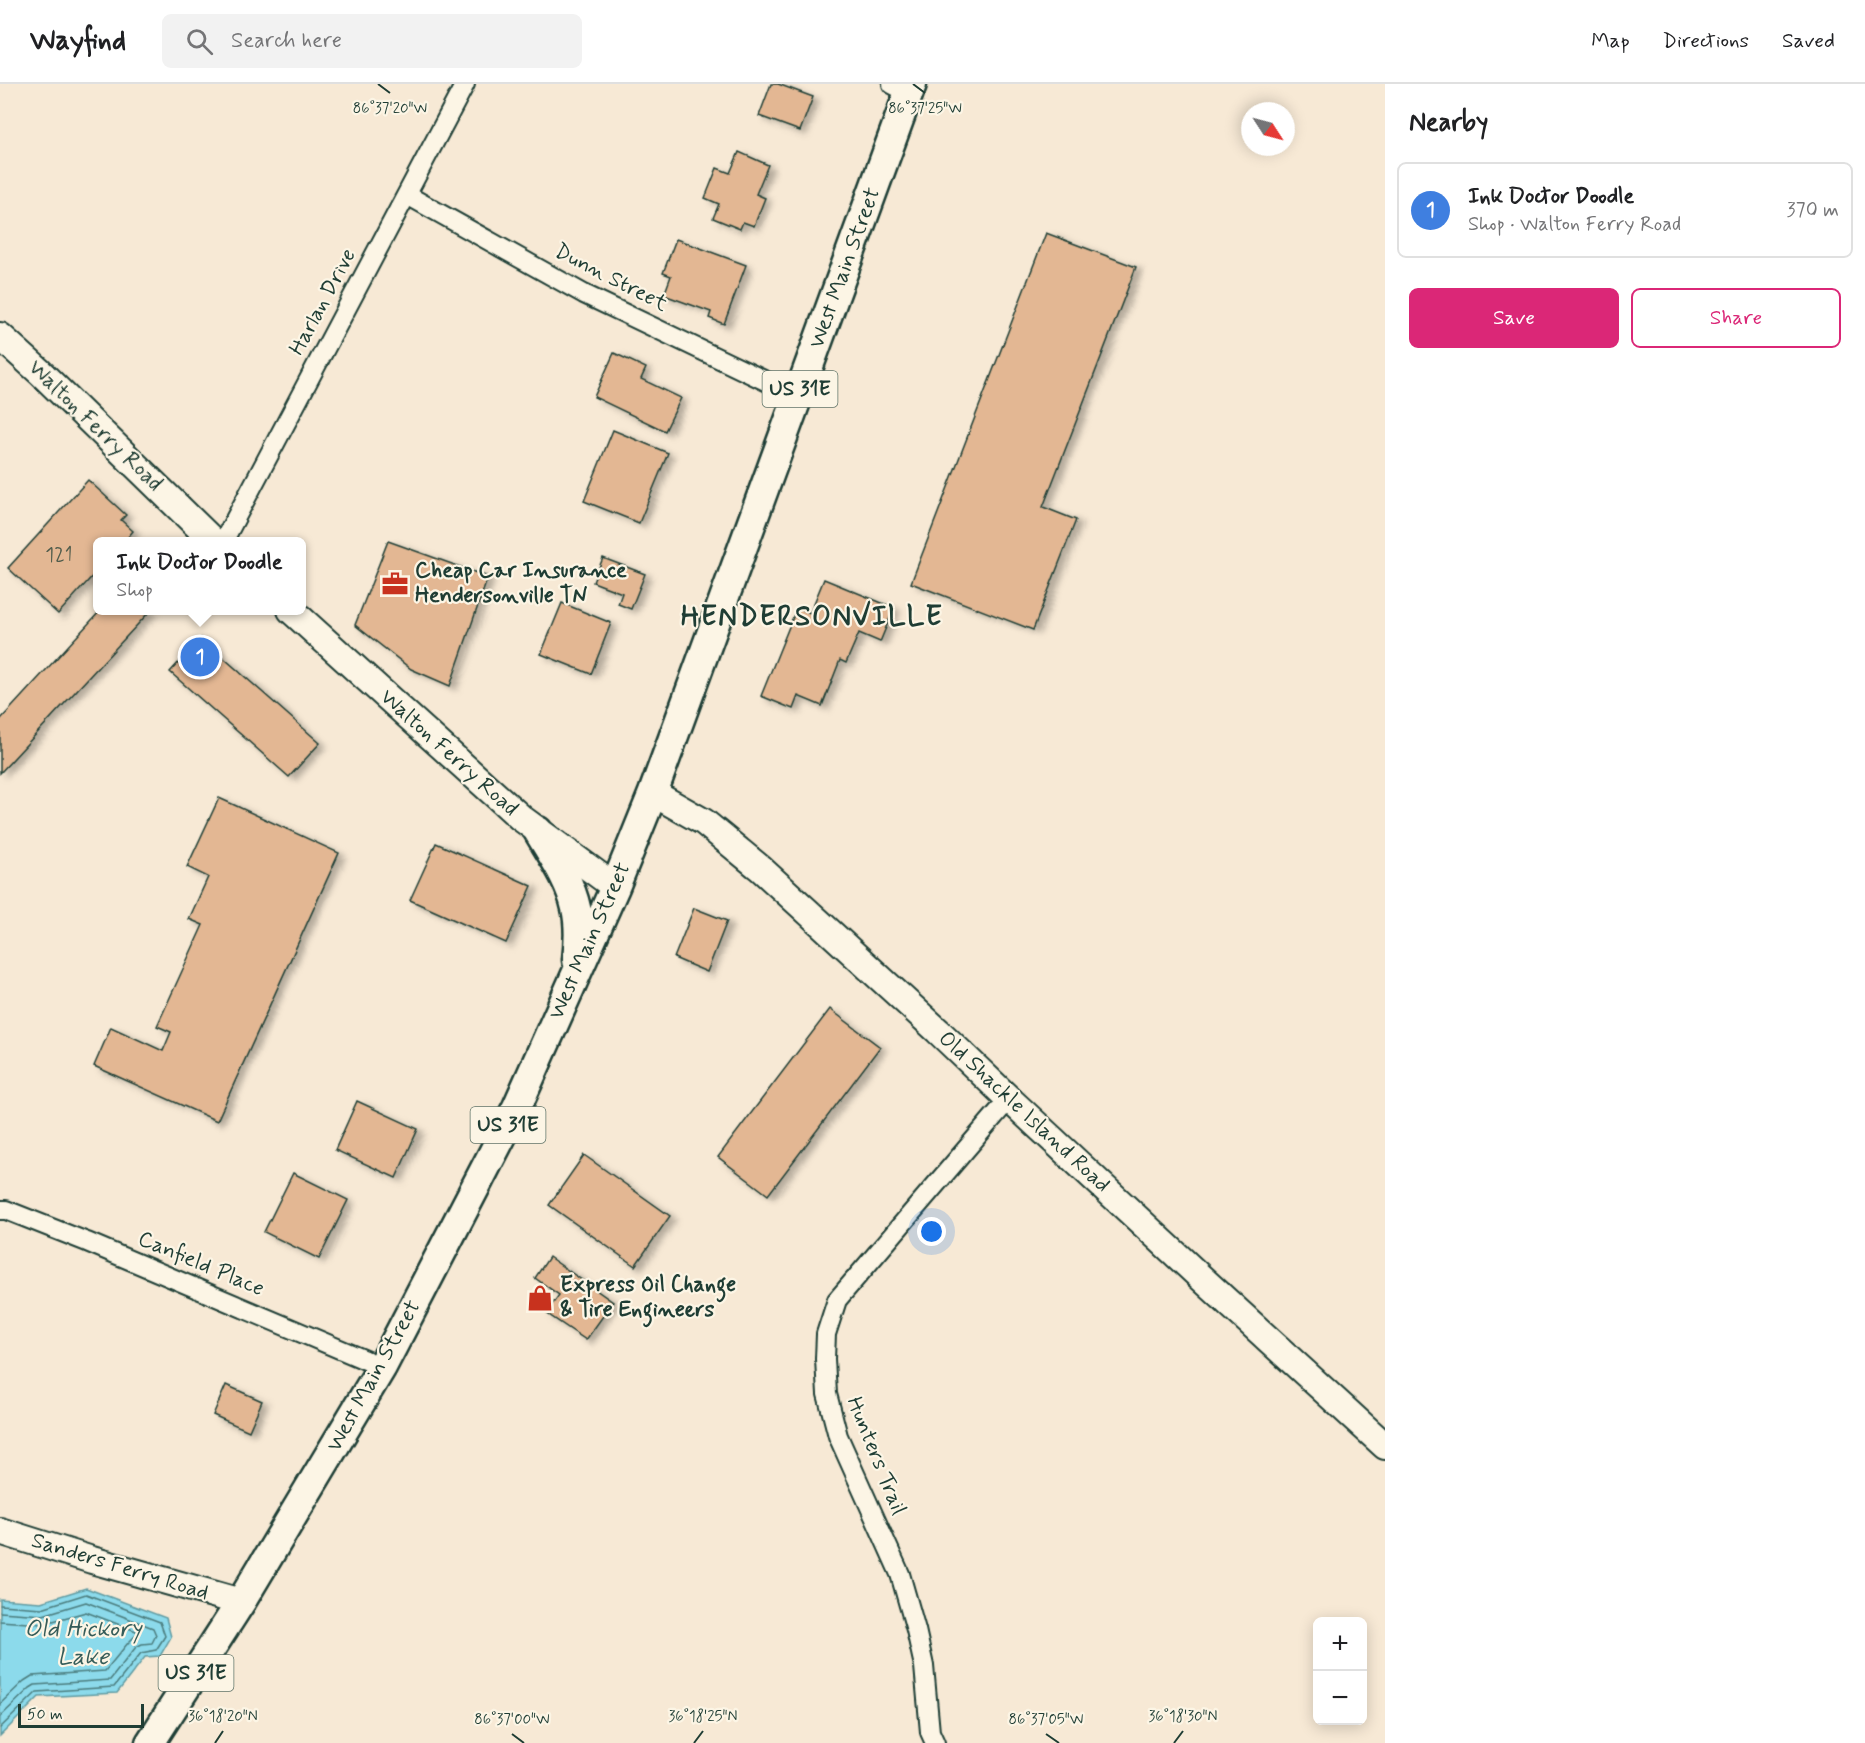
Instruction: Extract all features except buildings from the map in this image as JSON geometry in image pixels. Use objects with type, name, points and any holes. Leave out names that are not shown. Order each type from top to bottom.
[{"type":"main road","name":"West Main Street","points":[[150,1743],[241,1602],[382,1367],[517,1107],[615,887],[653,793],[797,396],[904,87]]},
{"type":"main road","points":[[538,831],[566,878],[576,908],[579,935],[576,975]]},
{"type":"street","name":"Harlan Drive","points":[[226,537],[465,84]]},
{"type":"street","name":"Dunn Street","points":[[407,195],[584,294],[797,396]]},
{"type":"street","name":"Walton Ferry Road","points":[[0,336],[209,537]]},
{"type":"street","name":"Walton Ferry Road","points":[[297,615],[521,818],[615,887]]},
{"type":"street","name":"Old Shackle Island Road","points":[[653,793],[704,822],[760,868],[1385,1446]]},
{"type":"street","name":"Hunters Trail","points":[[935,1743],[930,1732],[924,1666],[900,1574],[838,1436],[827,1394],[826,1334],[837,1300],[1009,1100]]},
{"type":"street","name":"Canfield Place","points":[[0,1210],[6,1210],[87,1242],[382,1367]]},
{"type":"street","name":"Sanders Ferry Road","points":[[0,1531],[241,1602]]},
{"type":"water","name":"Old Hickory Lake","points":[[86,1588],[166,1618],[171,1637],[160,1656],[145,1657],[117,1693],[39,1697],[0,1736],[0,1599],[41,1602]]},
{"type":"place","name":"Cheap Car Insurance Hendersonville TN","points":[[395,584]]},
{"type":"place","name":"Ink Doctor Doodle","points":[[200,657]]},
{"type":"place","name":"Express Oil Change & Tire Engineers","points":[[540,1298]]},
{"type":"district","name":"HENDERSONVILLE","points":[[812,617]]}]
